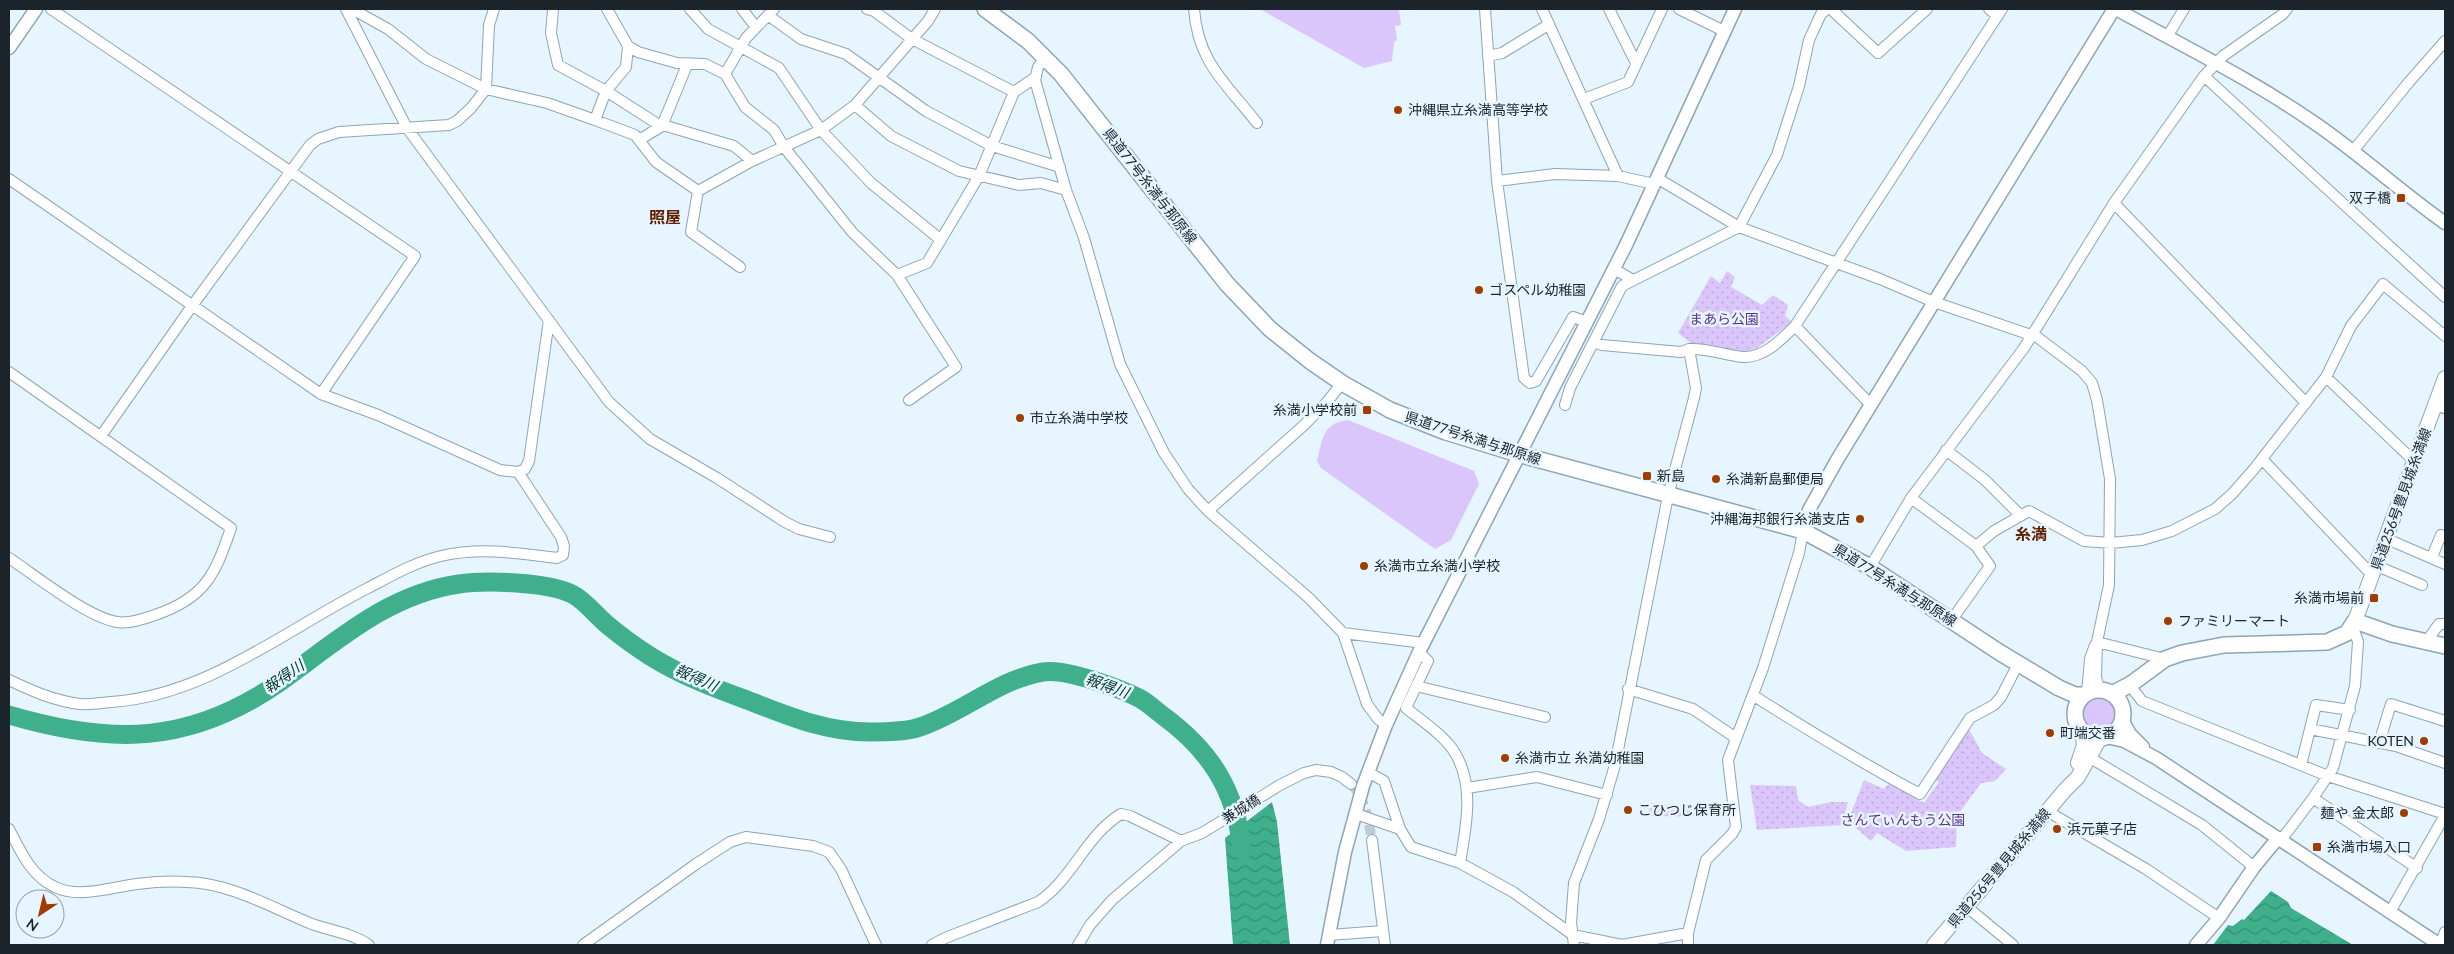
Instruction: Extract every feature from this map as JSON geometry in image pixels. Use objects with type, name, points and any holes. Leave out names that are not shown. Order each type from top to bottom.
[{"type":"main road","name":"県道77号糸満与那原線","points":[[985,9],[1028,41],[1079,95],[1246,306],[1283,340],[1342,383],[1372,401],[1408,418],[1518,454],[1803,531],[1870,567],[1998,652],[2069,693],[2096,693]]},
{"type":"main road","name":"県道256号豊見城糸満線","points":[[2354,622],[2416,462],[2440,406],[2445,378]]},
{"type":"main road","points":[[2192,651],[2136,692],[2122,713],[2114,733],[2104,738],[2087,735],[2082,731],[2075,715],[2079,702],[2096,693],[2131,684],[2165,659],[2192,651],[2224,645],[2327,642],[2347,632],[2354,622],[2434,644]]},
{"type":"main road","name":"県道77号糸満与那原線","points":[[1998,652],[2016,668],[2070,707],[2075,715]]},
{"type":"main road","points":[[2096,693],[2122,713]]},
{"type":"main road","name":"県道256号豊見城糸満線","points":[[2065,790],[2084,748],[2082,731]]},
{"type":"main road","name":"県道256号豊見城糸満線","points":[[1934,945],[2065,790],[2074,782],[2089,757],[2104,738]]},
{"type":"street","points":[[9,48],[36,9]]},
{"type":"street","points":[[51,9],[416,256],[321,394]]},
{"type":"street","points":[[346,9],[407,128],[609,402],[650,439],[717,478],[784,522],[799,529],[830,537]]},
{"type":"street","points":[[352,9],[388,29],[426,59],[486,89],[547,103],[635,135],[656,162],[698,191]]},
{"type":"street","points":[[553,9],[552,34],[558,65],[606,91],[662,126],[734,146],[752,161]]},
{"type":"street","points":[[595,120],[606,91],[626,68],[628,46],[607,9]]},
{"type":"street","points":[[690,9],[708,29],[742,45],[779,68],[821,130],[871,184],[941,240]]},
{"type":"street","points":[[742,9],[756,26]]},
{"type":"street","points":[[867,9],[874,10],[912,39],[991,82],[1014,92]]},
{"type":"street","points":[[698,191],[752,161],[821,130],[855,104],[928,21],[935,9]]},
{"type":"street","points":[[1194,9],[1196,28],[1212,69],[1257,123]]},
{"type":"street","points":[[1485,9],[1497,181],[1524,378],[1530,383],[1536,381],[1573,317],[1587,322]]},
{"type":"street","points":[[1542,9],[1618,176]]},
{"type":"street","points":[[1609,9],[1636,63]]},
{"type":"street","points":[[1584,99],[1628,82],[1662,9]]},
{"type":"street","points":[[1679,9],[1724,31]]},
{"type":"street","points":[[1383,931],[1328,940],[1345,852],[1368,772],[1386,725],[1421,648],[1518,454],[1614,269],[1735,9]]},
{"type":"street","points":[[1565,405],[1570,388],[1622,286],[1739,228],[1777,155],[1799,86],[1809,40],[1821,14],[1827,9]]},
{"type":"street","points":[[1831,9],[1878,52],[1927,9]]},
{"type":"street","points":[[1594,342],[1602,345],[1682,352],[1689,349],[1705,348],[1744,357],[1776,345],[1795,326],[2000,12],[1989,9]]},
{"type":"street","points":[[1688,945],[1688,933],[1706,860],[1732,834],[1736,827],[1728,760],[1754,696],[1799,553],[1811,505],[2115,9],[2215,63],[2316,124],[2445,224]]},
{"type":"street","points":[[2167,37],[2184,9]]},
{"type":"street","points":[[1870,567],[1911,498],[2012,364],[2114,203],[2204,76],[2215,63],[2283,14],[2286,9]]},
{"type":"street","points":[[101,436],[290,171],[318,139],[339,132],[449,125],[457,121],[471,108],[486,89],[489,25],[492,10]]},
{"type":"street","points":[[725,74],[756,26],[772,12],[801,39],[846,54],[926,111],[992,146],[1060,167]]},
{"type":"street","points":[[1488,56],[1502,53],[1548,25]]},
{"type":"street","points":[[2353,152],[2409,82],[2445,41]]},
{"type":"street","points":[[628,46],[658,59],[687,65],[705,64],[725,74],[745,107],[774,130],[784,147],[852,232],[897,275],[956,367],[909,400]]},
{"type":"street","points":[[1046,58],[1038,67],[1035,80],[1066,190],[1084,238],[1120,364],[1132,392],[1164,453],[1188,489],[1208,511],[1309,598],[1343,633],[1367,704],[1378,719],[1386,725]]},
{"type":"street","points":[[639,140],[662,126],[687,65]]},
{"type":"street","points":[[2204,76],[2445,297]]},
{"type":"street","points":[[897,275],[927,263],[979,176],[1014,92],[1036,77]]},
{"type":"street","points":[[855,104],[892,136],[959,171],[1019,184],[1041,183],[1066,190]]},
{"type":"street","points":[[1497,181],[1555,174],[1618,176],[1656,181],[1739,228],[1836,263],[1934,302],[2032,335],[2042,340],[2082,371],[2094,390],[2100,411],[2110,479],[2111,542],[2109,586],[2097,642],[2090,659],[2096,693]]},
{"type":"street","points":[[9,179],[321,394],[378,415],[500,470],[518,472],[525,469],[529,461],[548,320]]},
{"type":"street","points":[[698,191],[691,232],[740,267]]},
{"type":"street","points":[[2114,203],[2306,403]]},
{"type":"street","points":[[1614,269],[1633,280]]},
{"type":"street","points":[[1976,546],[1994,531],[2029,511],[2084,541],[2111,542],[2142,540],[2192,522],[2215,509],[2232,494],[2262,459],[2326,377],[2350,326],[2383,284],[2445,336]]},
{"type":"street","points":[[1795,326],[1871,405]]},
{"type":"street","points":[[1574,940],[1571,923],[1574,883],[1607,794],[1615,765],[1628,690],[1668,496],[1696,388],[1689,349]]},
{"type":"street","points":[[9,372],[231,528],[218,565],[200,591],[174,609],[142,620],[118,622],[97,615],[9,558]]},
{"type":"street","points":[[2326,377],[2416,462]]},
{"type":"street","points":[[1208,511],[1295,431],[1303,426],[1327,402],[1342,383]]},
{"type":"street","points":[[1946,450],[1985,480],[2021,516]]},
{"type":"street","points":[[2262,459],[2375,571],[2422,585]]},
{"type":"street","points":[[9,680],[56,700],[82,704],[136,701],[193,684],[355,594],[405,569],[439,557],[472,551],[505,551],[557,558],[563,555],[564,546],[561,537],[518,472]]},
{"type":"street","points":[[1911,498],[1976,546],[1990,566],[1951,620]]},
{"type":"street","points":[[2432,557],[2441,535],[2445,536]]},
{"type":"street","points":[[2387,539],[2445,564]]},
{"type":"street","points":[[2196,945],[2219,918],[2254,867],[2278,838],[2285,834],[2314,798],[2333,768],[2355,686],[2358,642],[2354,622]]},
{"type":"street","points":[[2445,624],[2439,624],[2434,644],[2445,653]]},
{"type":"street","points":[[1343,633],[1421,648]]},
{"type":"street","points":[[2097,642],[2165,659]]},
{"type":"street","points":[[1421,648],[1428,661],[1406,708],[1455,752],[1467,788],[1466,828],[1460,863]]},
{"type":"street","points":[[1754,696],[1822,736],[1860,762],[1920,794],[1970,718],[2002,697],[2016,668]]},
{"type":"street","points":[[1416,686],[1545,717]]},
{"type":"street","points":[[1628,690],[1693,709],[1736,738]]},
{"type":"street","points":[[2136,692],[2142,701],[2328,776],[2445,814],[2417,868],[2390,912]]},
{"type":"street","points":[[2379,742],[2391,704],[2445,721]]},
{"type":"street","points":[[2301,765],[2316,705],[2350,710]]},
{"type":"street","points":[[2122,713],[2130,734],[2156,758]]},
{"type":"street","points":[[2310,729],[2379,742],[2445,763]]},
{"type":"street","points":[[2104,738],[2124,741],[2156,758],[2440,945],[2445,932]]},
{"type":"street","points":[[2089,757],[2202,825],[2254,867]]},
{"type":"street","name":"兼城橋","points":[[1078,945],[1090,925],[1112,900],[1182,841],[1202,833],[1304,772],[1316,770],[1331,772],[1351,784]]},
{"type":"street","points":[[1368,772],[1384,781],[1400,829],[1411,847],[1460,863],[1513,892],[1574,940],[1623,945],[1688,933]]},
{"type":"street","points":[[1467,788],[1537,777],[1607,794]]},
{"type":"street","points":[[2314,798],[2417,868]]},
{"type":"street","points":[[2047,811],[2146,869],[2219,918]]},
{"type":"street","points":[[932,945],[945,938],[1038,902],[1051,894],[1102,828],[1121,814],[1130,816],[1182,841]]},
{"type":"street","points":[[1356,814],[1400,829]]},
{"type":"street","points":[[9,829],[35,875],[55,888],[87,892],[139,884],[187,882],[211,884],[245,895],[314,925],[359,938],[368,945]]},
{"type":"street","points":[[583,945],[696,864],[730,842],[746,838],[813,846],[829,852],[841,870],[876,945]]},
{"type":"street","points":[[1372,840],[1385,945]]},
{"type":"street","points":[[1967,907],[2013,945]]},
{"type":"green space","points":[[1260,9],[1399,9],[1401,25],[1395,26],[1397,40],[1394,42],[1392,61],[1364,68]]},
{"type":"green space","name":"まあら公園","points":[[1727,271],[1735,277],[1731,287],[1762,305],[1773,295],[1788,305],[1785,316],[1792,322],[1757,348],[1737,353],[1692,344],[1678,333],[1711,276],[1720,283]]},
{"type":"green space","points":[[1348,420],[1474,471],[1479,484],[1451,540],[1435,549],[1321,468],[1317,461],[1325,433],[1333,425]]},
{"type":"green space","points":[[2099,696],[2113,701],[2118,715],[2113,729],[2099,734],[2085,729],[2080,715],[2085,701]]},
{"type":"green space","name":"さんてぃんもう公園","points":[[1969,729],[1982,753],[2006,769],[1995,781],[1981,783],[1957,816],[1956,847],[1906,851],[1877,833],[1871,841],[1848,821],[1864,780],[1884,789],[1891,781],[1924,803],[1939,782],[1934,779]]},
{"type":"green space","points":[[1750,785],[1796,786],[1798,800],[1808,807],[1831,802],[1848,802],[1842,825],[1757,830]]},
{"type":"green space","points":[[1650,803],[1701,809],[1720,803],[1720,817],[1649,816]]},
{"type":"water","points":[[1272,802],[1277,822],[1290,945],[1233,945],[1225,838]]},
{"type":"water","points":[[2271,891],[2288,902],[2291,908],[2353,945],[2213,945],[2228,925],[2233,926],[2242,919],[2244,920]]},
{"type":"waterway","name":"報得川","points":[[9,715],[46,725],[116,734],[149,733],[182,728],[214,718],[247,703],[280,682],[364,622],[409,598],[433,589],[459,584],[485,582],[516,583],[548,587],[572,594],[629,642],[661,663],[685,675],[792,717],[838,729],[876,732],[914,729],[936,721],[1011,682],[1043,672],[1078,676],[1119,689],[1148,704],[1179,728],[1207,757],[1227,790],[1239,828],[1242,850]]},
{"type":"tunnel","points":[[1351,784],[1363,803],[1368,817],[1372,840]]},
{"type":"place","name":"沖縄県立糸満高等学校","points":[[1398,110]]},
{"type":"place","name":"双子橋","points":[[2401,198]]},
{"type":"place","name":"ゴスペル幼稚園","points":[[1479,290]]},
{"type":"place","name":"糸満小学校前","points":[[1367,410]]},
{"type":"place","name":"市立糸満中学校","points":[[1020,418]]},
{"type":"place","name":"新島","points":[[1647,476]]},
{"type":"place","name":"糸満新島郵便局","points":[[1716,479]]},
{"type":"place","name":"沖縄海邦銀行糸満支店","points":[[1860,519]]},
{"type":"place","name":"糸満市立糸満小学校","points":[[1364,566]]},
{"type":"place","name":"糸満市場前","points":[[2374,598]]},
{"type":"place","name":"ファミリーマート","points":[[2168,621]]},
{"type":"place","name":"町端交番","points":[[2050,733]]},
{"type":"place","name":"KOTEN","points":[[2424,741]]},
{"type":"place","name":"糸満市立 糸満幼稚園","points":[[1505,758]]},
{"type":"place","name":"こひつじ保育所","points":[[1628,810]]},
{"type":"place","name":"麺や 金太郎","points":[[2404,813]]},
{"type":"place","name":"浜元菓子店","points":[[2057,829]]},
{"type":"place","name":"糸満市場入口","points":[[2317,847]]},
{"type":"district","name":"照屋","points":[[665,217]]},
{"type":"district","name":"糸満","points":[[2031,534]]}]
